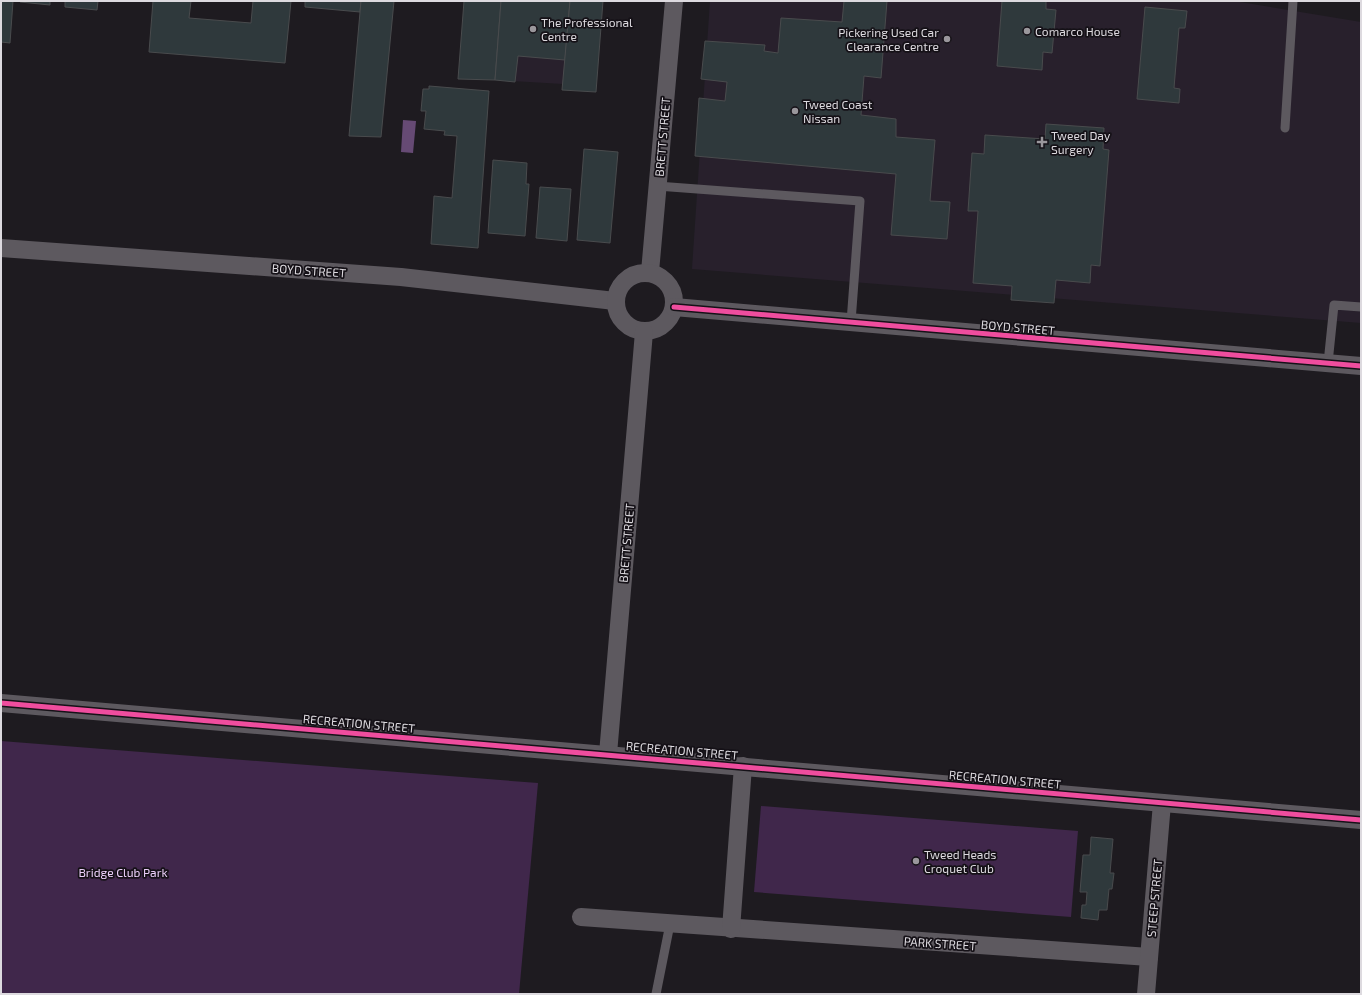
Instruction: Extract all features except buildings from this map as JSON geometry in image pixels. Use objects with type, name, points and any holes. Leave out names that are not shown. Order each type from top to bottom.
[{"type":"street","name":"BRETT STREET","points":[[650,272],[674,1]]},
{"type":"street","name":"BOYD STREET","points":[[1,248],[401,277],[615,301]]},
{"type":"street","points":[[639,272],[650,272],[661,276],[669,284],[674,296],[674,307],[670,317],[664,325],[654,330],[644,332],[631,328],[620,319],[616,310],[615,301],[617,291],[622,282],[639,272]]},
{"type":"street","name":"BOYD STREET","points":[[674,307],[1361,366]]},
{"type":"street","name":"BRETT STREET","points":[[608,754],[644,332]]},
{"type":"street","name":"RECREATION STREET","points":[[1,702],[1361,820]]},
{"type":"street","points":[[731,929],[743,766]]},
{"type":"street","name":"STEEP STREET","points":[[1146,994],[1162,803]]},
{"type":"street","name":"PARK STREET","points":[[581,917],[731,929],[1149,957]]},
{"type":"lane","points":[[1285,128],[1293,1]]},
{"type":"lane","points":[[657,186],[860,200],[851,322]]},
{"type":"lane","points":[[1328,363],[1334,305],[1361,307]]},
{"type":"lane","points":[[656,994],[670,924]]},
{"type":"shaded area","name":"The Professional Centre","points":[[501,1],[570,1],[563,84],[495,80]]},
{"type":"shaded area","points":[[710,1],[1234,1],[1361,22],[1361,323],[692,269]]},
{"type":"shaded area","points":[[403,120],[416,121],[413,153],[401,152]]},
{"type":"green space","name":"Bridge Club Park","points":[[1,741],[538,783],[519,994],[1,994]]},
{"type":"green space","name":"Tweed Heads Croquet Club","points":[[761,806],[1078,831],[1071,917],[754,892]]},
{"type":"cycle path","points":[[674,307],[1361,366]]},
{"type":"cycle path","points":[[1,703],[1361,820]]},
{"type":"place","name":"The Professional Centre","points":[[533,29]]},
{"type":"place","name":"Comarco House","points":[[1027,31]]},
{"type":"place","name":"Pickering Used Car Clearance Centre","points":[[947,39]]},
{"type":"place","name":"Tweed Coast Nissan","points":[[795,111]]},
{"type":"place","name":"Tweed Day Surgery","points":[[1042,142]]},
{"type":"place","name":"Tweed Heads Croquet Club","points":[[916,861]]}]
